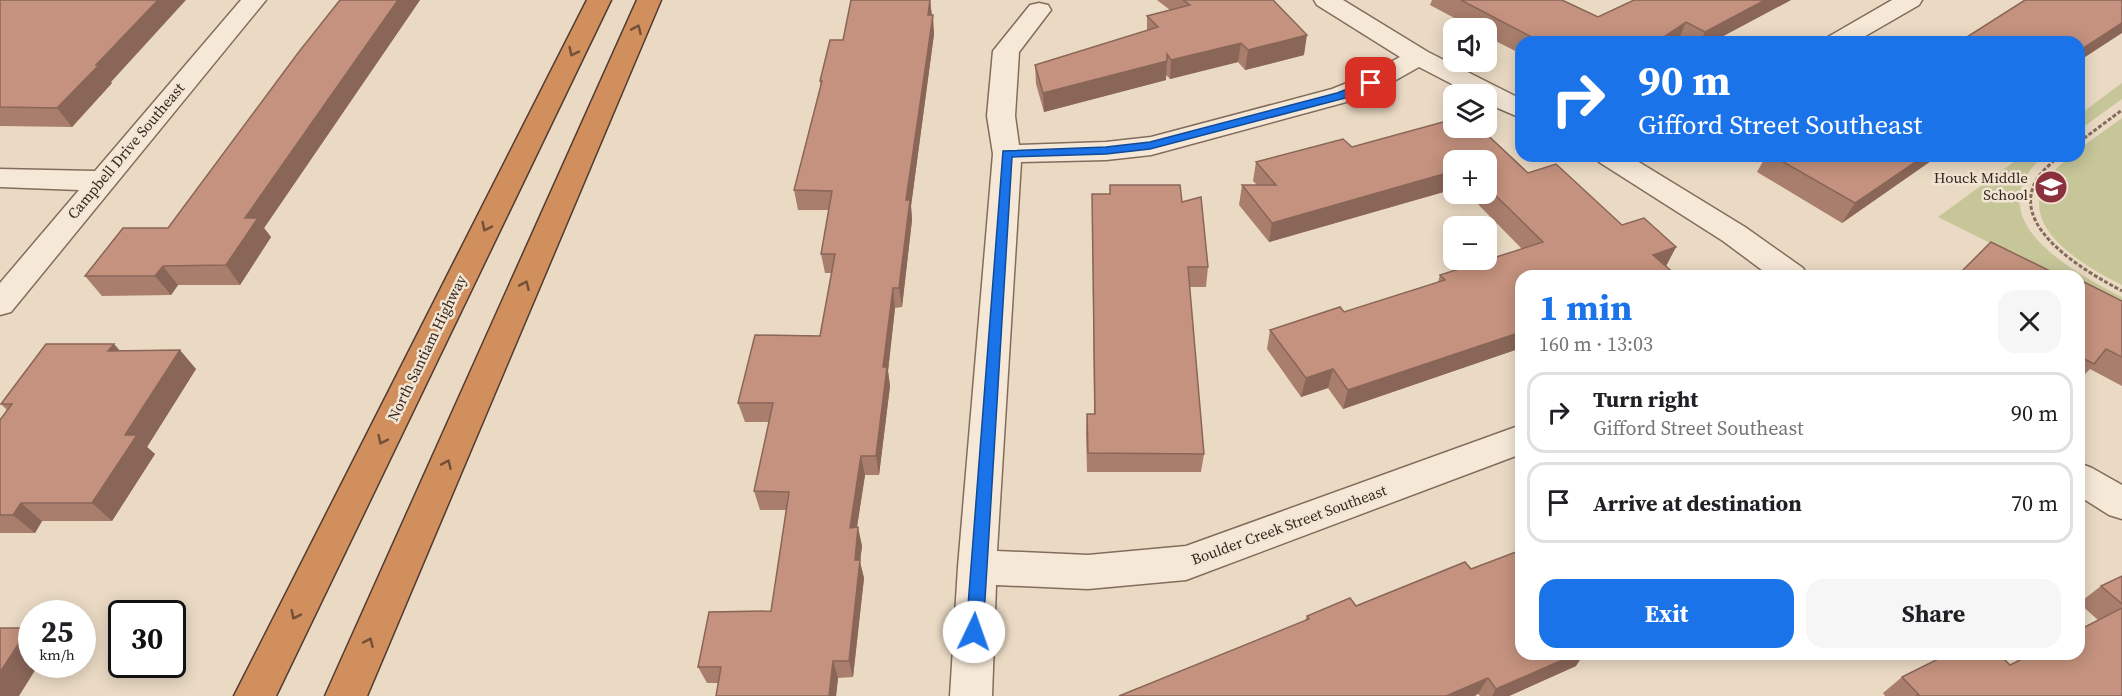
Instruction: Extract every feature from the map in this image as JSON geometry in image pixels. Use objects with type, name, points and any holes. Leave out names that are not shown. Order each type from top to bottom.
[{"type":"highway","name":"North Santiam Highway","points":[[255,696],[599,0]]},
{"type":"highway","points":[[346,696],[649,0]]},
{"type":"street","name":"Campbell Drive Southeast","points":[[0,304],[254,0]]},
{"type":"street","points":[[1326,0],[1419,57],[1515,107]]},
{"type":"street","points":[[1847,36],[1910,0]]},
{"type":"street","points":[[971,696],[977,567],[1007,154],[1001,116],[1006,51],[1039,10]]},
{"type":"street","points":[[1007,154],[1106,151],[1150,146],[1341,95],[1371,83],[1419,57]]},
{"type":"street","points":[[1628,162],[1784,270]]},
{"type":"street","points":[[0,178],[101,181]]},
{"type":"street","name":"Boulder Creek Street Southeast","points":[[977,567],[1088,572],[1186,562],[1515,441]]},
{"type":"street","points":[[2085,482],[2122,504]]},
{"type":"path","points":[[2085,138],[2122,110]]},
{"type":"path","points":[[2052,162],[2041,171],[2035,181],[2030,204],[2032,216],[2054,246],[2084,270]]},
{"type":"path","points":[[2085,271],[2122,291]]},
{"type":"green space","points":[[2122,83],[2122,99],[2085,126],[2085,111]]},
{"type":"green space","points":[[2122,118],[2122,285],[2077,259],[2050,234],[2042,219],[2039,203],[2045,182],[2064,162],[2085,162],[2085,145]]},
{"type":"green space","points":[[2014,162],[2038,162],[2025,179],[2019,201],[2025,221],[2038,240],[2057,258],[2075,270],[2044,270],[1938,217]]},
{"type":"green space","points":[[2085,277],[2122,297],[2122,309],[2085,290]]},
{"type":"building","points":[[0,0],[158,0],[57,108],[0,107]]},
{"type":"building","points":[[340,0],[398,0],[245,218],[258,218],[226,265],[163,266],[155,276],[85,276],[123,228],[168,228]]},
{"type":"building","points":[[851,0],[930,0],[928,15],[933,15],[906,200],[910,200],[899,288],[893,288],[883,367],[887,367],[876,456],[861,456],[850,528],[858,527],[855,560],[860,560],[849,661],[833,661],[829,696],[716,696],[721,667],[698,667],[709,612],[771,611],[789,492],[754,491],[773,403],[738,403],[755,335],[820,336],[835,254],[821,254],[832,191],[794,190],[830,40],[843,40]]},
{"type":"building","points":[[1183,0],[1273,0],[1307,35],[1248,50],[1241,43],[1171,60],[1167,54],[1167,61],[1043,93],[1035,65],[1158,27],[1147,16],[1190,5]]},
{"type":"building","points":[[1461,0],[1562,0],[1598,17],[1634,0],[1765,0],[1705,32],[1686,22],[1665,36],[1530,36]]},
{"type":"building","points":[[2025,0],[2122,0],[2122,23],[2085,47],[2085,36],[1968,36]]},
{"type":"building","points":[[1443,122],[1443,138],[1491,138],[1528,173],[1556,164],[1622,225],[1644,218],[1676,247],[1653,255],[1670,270],[1515,270],[1515,334],[1348,390],[1333,369],[1306,378],[1270,330],[1340,307],[1344,312],[1445,280],[1440,275],[1456,270],[1497,270],[1497,257],[1543,242],[1497,197],[1497,150],[1443,150],[1443,174],[1272,223],[1242,185],[1276,185],[1256,162],[1343,139],[1352,147]]},
{"type":"building","points":[[1783,162],[1915,162],[1855,203]]},
{"type":"building","points":[[1110,185],[1180,185],[1182,202],[1201,197],[1208,267],[1188,267],[1204,454],[1088,453],[1087,414],[1095,414],[1092,194],[1110,194]]},
{"type":"building","points":[[1991,242],[2048,270],[1963,270]]},
{"type":"building","points":[[2085,282],[2122,301],[2122,357],[2106,349],[2094,364],[2085,359]]},
{"type":"building","points":[[46,344],[114,344],[108,351],[180,350],[125,435],[137,435],[92,503],[21,503],[13,515],[0,515],[0,420],[12,404],[1,404]]},
{"type":"building","points":[[1515,552],[1515,660],[1562,660],[1496,689],[1488,678],[1446,696],[1119,696],[1309,619],[1307,616],[1350,598],[1356,606],[1465,562],[1471,569]]},
{"type":"building","points":[[2122,576],[2122,604],[2101,586]]},
{"type":"building","points":[[2122,608],[2122,696],[1916,696],[1919,695],[1902,677],[1936,660],[2005,660],[2010,665],[2020,660],[2085,660],[2085,627]]},
{"type":"building","points":[[0,628],[18,628],[18,645],[0,672]]},
{"type":"place","name":"Houck Middle School","points":[[2051,187]]},
{"type":"route","points":[[974,632],[1007,154],[1106,151],[1150,146],[1341,95],[1371,83]]}]
